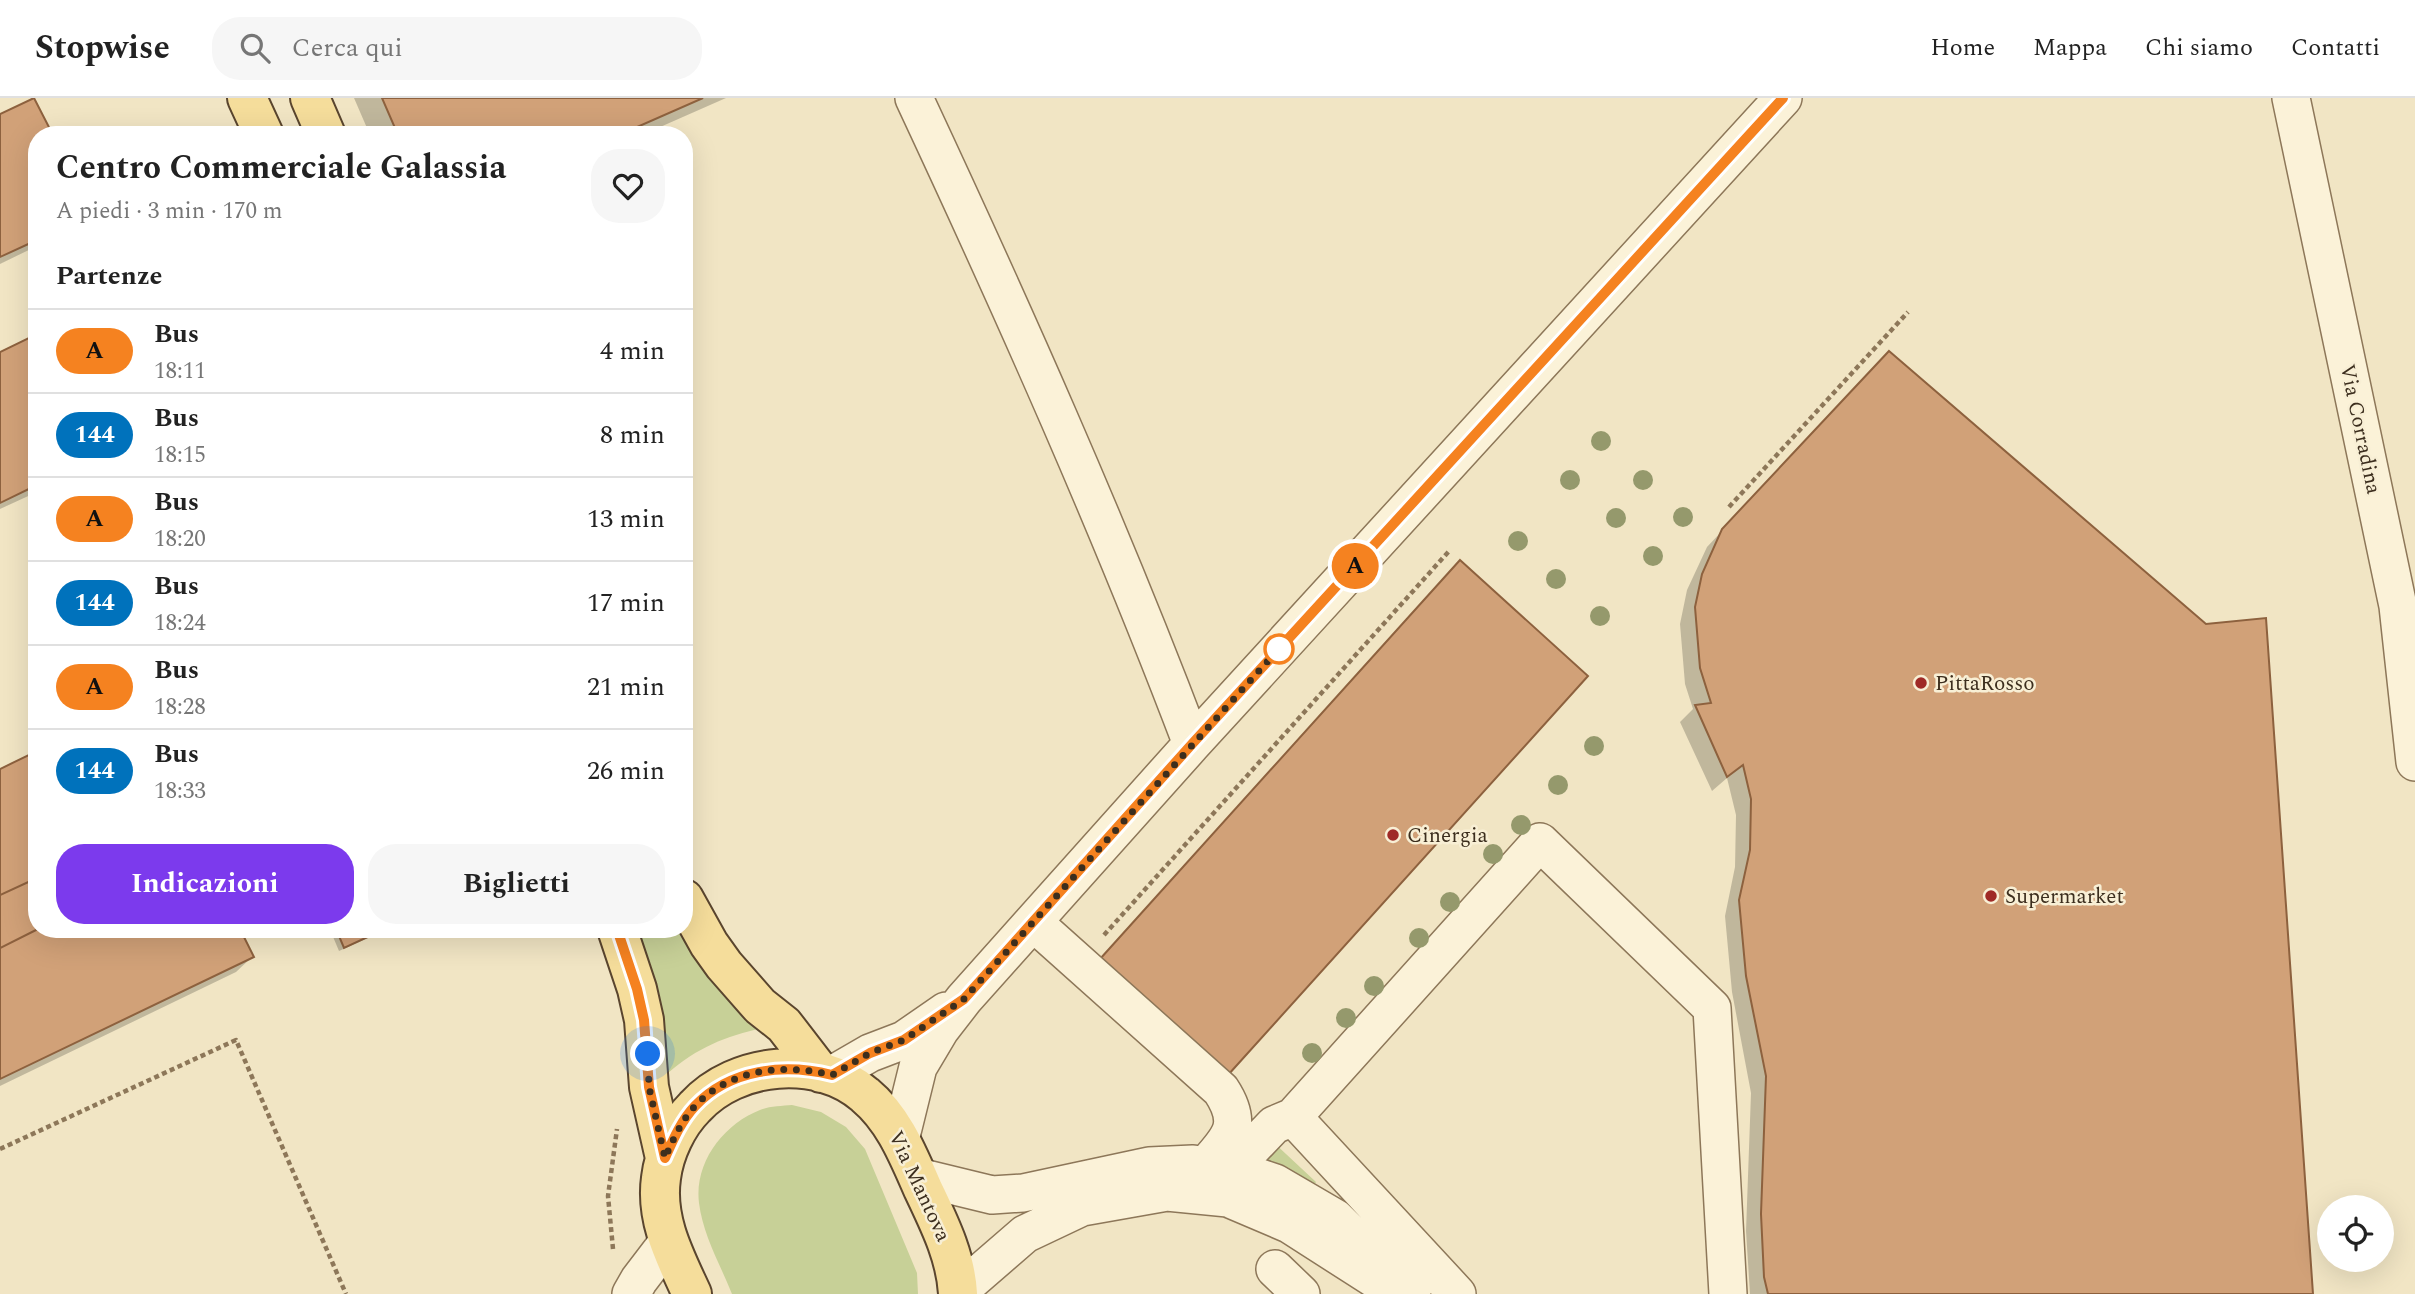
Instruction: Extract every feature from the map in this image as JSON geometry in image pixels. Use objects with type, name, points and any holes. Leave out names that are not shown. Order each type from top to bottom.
[{"type":"main road","points":[[247,98],[260,126]]},
{"type":"main road","points":[[310,98],[322,126]]},
{"type":"main road","name":"Via Mantova","points":[[693,915],[724,965],[760,1006],[784,1026],[826,1074]]},
{"type":"main road","name":"Via Mantova","points":[[620,938],[644,1020],[649,1087],[665,1158]]},
{"type":"main road","name":"Via Mantova","points":[[692,1294],[668,1242],[662,1221],[659,1199],[665,1158],[694,1107],[728,1082],[767,1070],[796,1069],[826,1074],[864,1094],[889,1121],[918,1177],[951,1254],[958,1293]]},
{"type":"street","points":[[914,98],[1011,307],[1162,666],[1192,744]]},
{"type":"street","points":[[900,1140],[918,1068],[940,1030],[964,999],[1192,744],[1783,98]]},
{"type":"street","name":"Via Corradina","points":[[2291,98],[2398,606],[2415,762]]},
{"type":"street","points":[[1219,1168],[1274,1125],[1293,1117],[1540,842],[1712,1007],[1728,1294]]},
{"type":"street","points":[[1033,922],[1221,1090],[1231,1105],[1234,1121],[1219,1168]]},
{"type":"street","points":[[826,1074],[904,1040],[964,999]]},
{"type":"street","points":[[1293,1117],[1457,1294]]},
{"type":"street","points":[[918,1177],[992,1195],[1023,1193],[1149,1167],[1193,1164],[1219,1168],[1275,1184],[1335,1218],[1412,1294]]},
{"type":"street","points":[[958,1293],[1025,1234],[1082,1208],[1167,1192],[1228,1198],[1289,1224],[1399,1294]]},
{"type":"street","points":[[631,1294],[668,1242]]},
{"type":"street","points":[[1275,1269],[1301,1294]]},
{"type":"path","points":[[1729,508],[1908,312]]},
{"type":"path","points":[[1099,940],[1450,550]]},
{"type":"path","points":[[0,1149],[236,1040],[346,1294]]},
{"type":"green space","points":[[640,938],[690,938],[763,1028],[712,1044],[668,1073],[659,993]]},
{"type":"green space","points":[[792,1105],[821,1112],[846,1127],[865,1149],[917,1273],[918,1294],[732,1294],[701,1215],[701,1173],[714,1146],[747,1116],[776,1106]]},
{"type":"green space","points":[[1271,1140],[1316,1182],[1310,1192],[1250,1169]]},
{"type":"building","points":[[34,98],[48,126],[28,126],[28,244],[0,257],[0,114]]},
{"type":"building","points":[[382,98],[703,98],[639,126],[394,126]]},
{"type":"building","points":[[28,338],[28,489],[0,503],[0,352]]},
{"type":"building","points":[[1889,351],[2206,624],[2266,618],[2313,1294],[1768,1294],[1764,1277],[1761,1214],[1766,1076],[1746,976],[1739,900],[1750,850],[1751,799],[1743,765],[1727,777],[1695,705],[1711,703],[1700,668],[1695,607],[1702,574],[1722,529]]},
{"type":"building","points":[[1460,560],[1588,676],[1228,1075],[1100,959]]},
{"type":"building","points":[[28,755],[28,882],[0,895],[0,769]]},
{"type":"building","points":[[28,882],[28,934],[0,948],[0,895]]},
{"type":"building","points":[[28,934],[28,938],[244,938],[254,957],[0,1079],[0,948]]},
{"type":"building","points":[[340,938],[366,938],[344,948]]},
{"type":"bus line","name":"A","points":[[620,938],[644,1020],[649,1087],[665,1158],[694,1107],[728,1082],[767,1070],[787,1068],[832,1075],[870,1053],[904,1040],[964,999],[1192,744],[1783,98]]},
{"type":"place","name":"PittaRosso","points":[[1921,683]]},
{"type":"place","name":"Cinergia","points":[[1393,835]]},
{"type":"place","name":"Supermarket","points":[[1991,896]]},
{"type":"route","points":[[648,1054],[649,1087],[665,1158],[694,1107],[728,1082],[767,1070],[787,1068],[832,1075],[870,1053],[904,1040],[964,999],[1285,642],[1279,649]]}]
